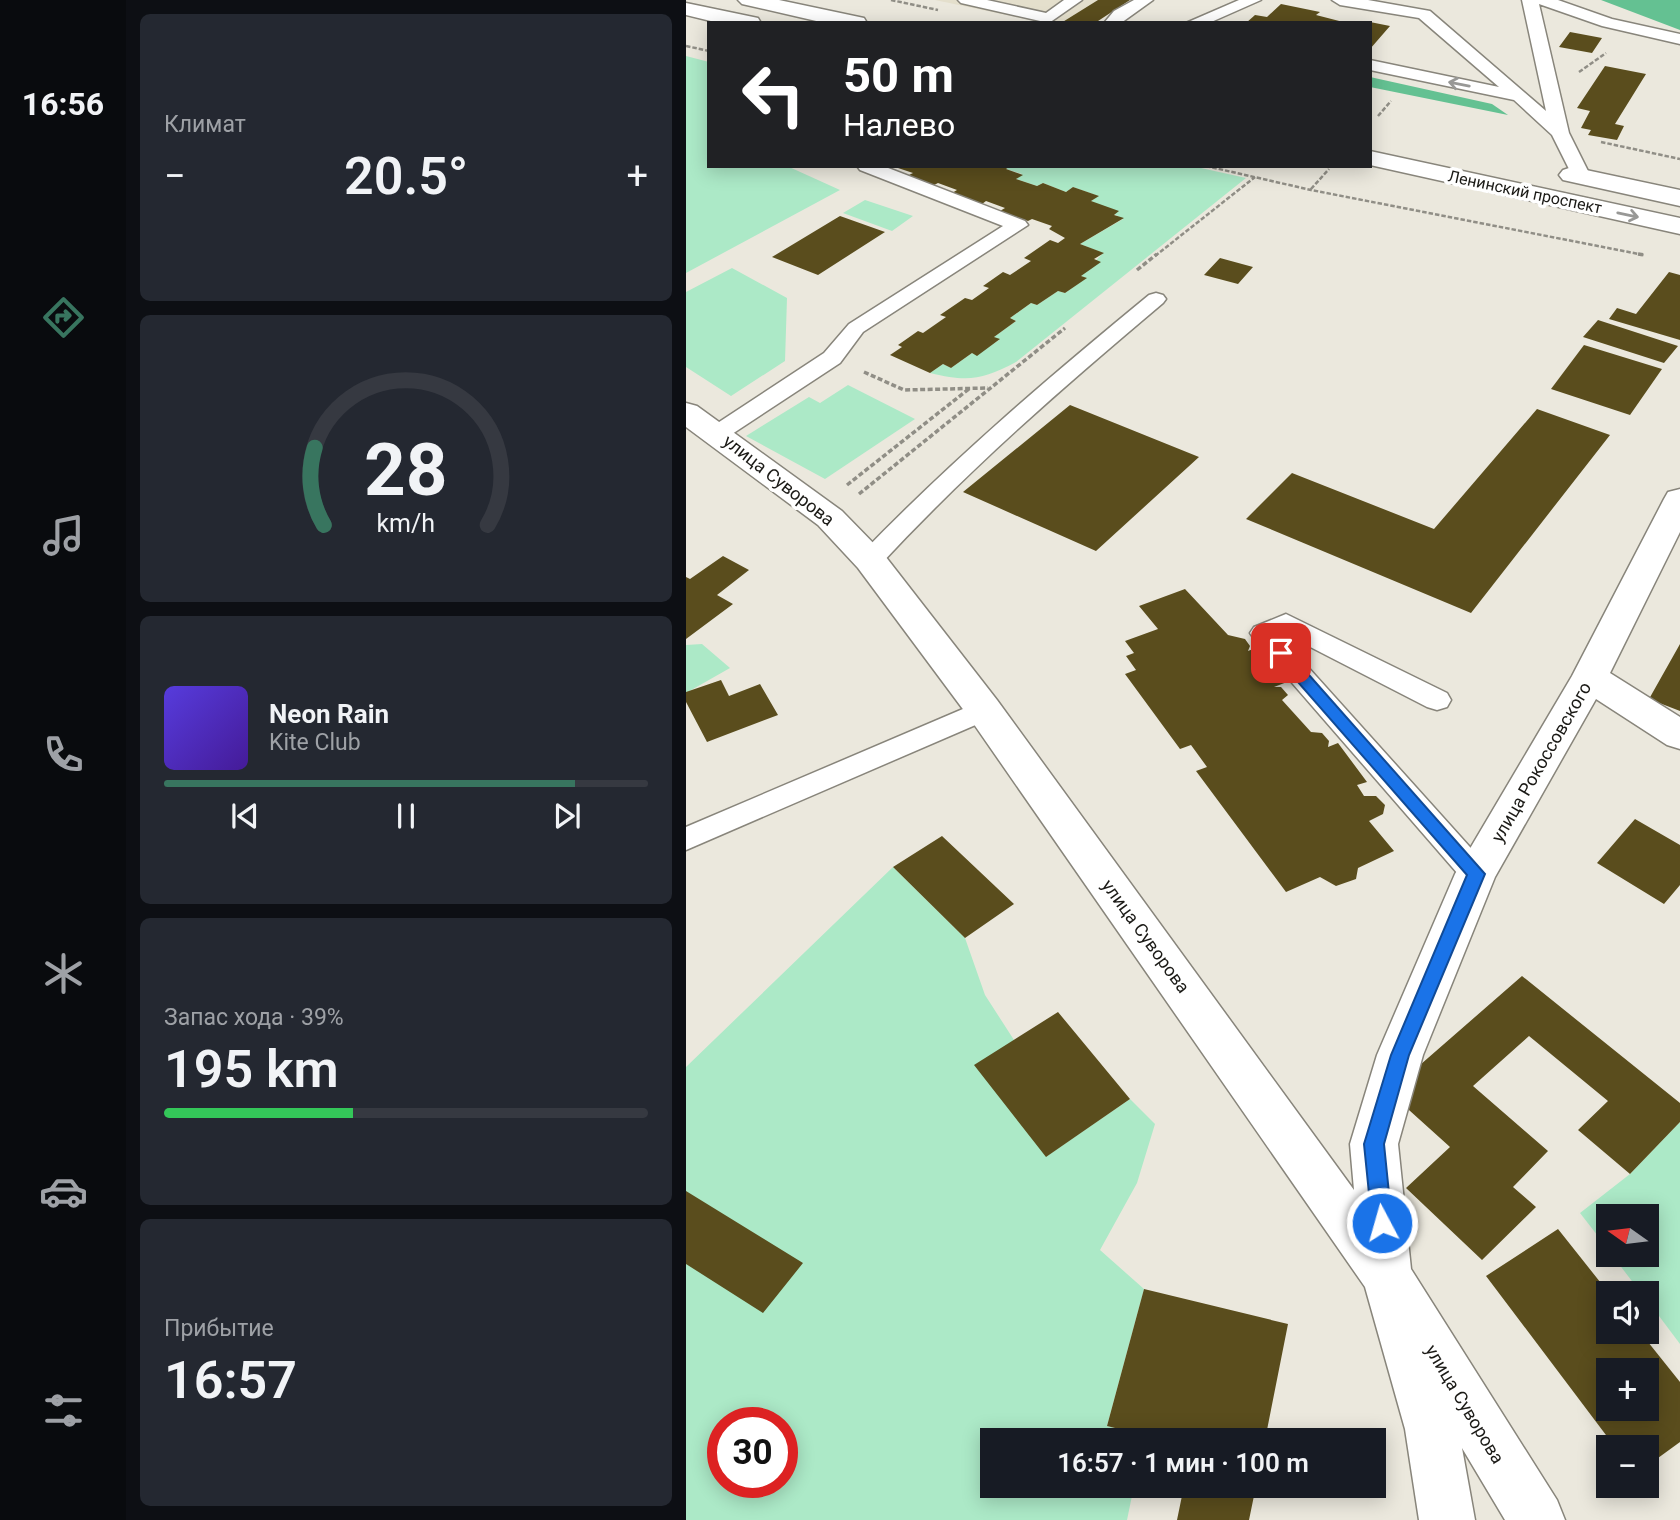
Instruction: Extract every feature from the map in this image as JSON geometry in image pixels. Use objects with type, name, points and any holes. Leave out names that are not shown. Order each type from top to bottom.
[{"type":"street","points":[[749,0],[847,21]]},
{"type":"street","points":[[686,9],[741,21]]},
{"type":"street","name":"Ленинский проспект","points":[[1372,158],[1680,226]]},
{"type":"street","name":"Ленинский проспект","points":[[1543,169],[1680,198]]},
{"type":"street","name":"улица Суворова","points":[[686,412],[824,513],[870,560],[984,710],[1387,1276],[1536,1520]]},
{"type":"street","name":"улица Рокоссовского","points":[[1447,1520],[1433,1429],[1387,1276],[1374,1144],[1400,1055],[1476,874],[1590,677],[1680,499]]},
{"type":"street","points":[[1590,677],[1680,735]]},
{"type":"lane","points":[[966,0],[1049,18],[1074,0]]},
{"type":"lane","points":[[1114,21],[1120,14],[1145,0]]},
{"type":"lane","points":[[1199,21],[1254,0]]},
{"type":"lane","points":[[1340,0],[1424,14],[1560,133]]},
{"type":"lane","points":[[1530,0],[1560,133],[1582,177]]},
{"type":"lane","points":[[1543,0],[1608,23],[1680,39]]},
{"type":"lane","points":[[1372,65],[1520,96]]},
{"type":"lane","points":[[718,433],[832,358],[856,328],[1018,225],[871,168]]},
{"type":"lane","points":[[870,560],[926,501],[1032,402],[1156,299]]},
{"type":"lane","points":[[1437,700],[1286,623],[1263,633],[1476,874]]},
{"type":"lane","points":[[686,839],[984,710]]},
{"type":"path","points":[[1547,82],[1578,72],[1626,40],[1651,34]]},
{"type":"path","points":[[686,46],[707,51]]},
{"type":"path","points":[[1378,116],[1394,98]]},
{"type":"path","points":[[1215,168],[1311,190],[1653,257]]},
{"type":"path","points":[[1311,190],[1329,169]]},
{"type":"path","points":[[824,513],[989,388],[904,390],[832,358]]},
{"type":"path","points":[[824,513],[970,388]]},
{"type":"shaded area","points":[[935,0],[1098,0],[1064,21],[1035,21]]},
{"type":"green space","points":[[1601,0],[1680,0],[1680,30]]},
{"type":"green space","points":[[686,56],[707,61],[707,168],[791,168],[840,190],[686,273]]},
{"type":"green space","points":[[1372,77],[1492,104],[1508,115],[1372,87]]},
{"type":"green space","points":[[1201,168],[1246,178],[1016,362],[994,373],[974,378],[955,378],[930,373],[943,364],[951,368],[972,353],[977,355],[999,340],[994,337],[1016,321],[1010,318],[1031,303],[1037,305],[1058,291],[1065,293],[1086,278],[1081,276],[1103,253],[1080,244],[1123,219],[1091,201],[1098,196],[1073,187],[1066,192],[1043,183],[1037,186],[1016,179],[1022,174],[1006,169]]},
{"type":"green space","points":[[865,200],[913,216],[892,231],[843,213]]},
{"type":"green space","points":[[732,268],[787,298],[785,361],[731,396],[686,367],[686,292]]},
{"type":"green space","points":[[848,385],[915,419],[825,479],[746,436],[809,397],[820,403]]},
{"type":"green space","points":[[702,644],[730,668],[686,693],[686,645]]},
{"type":"green space","points":[[893,867],[965,938],[985,995],[1014,1040],[1047,1156],[1130,1099],[1155,1124],[1137,1183],[1100,1250],[1144,1289],[1107,1426],[1115,1428],[980,1428],[980,1498],[1132,1498],[1127,1520],[686,1520],[686,1067]]},
{"type":"green space","points":[[1680,1122],[1680,1344],[1659,1316],[1659,1281],[1632,1281],[1621,1267],[1659,1267],[1659,1204],[1596,1204],[1596,1234],[1580,1213],[1630,1174]]},
{"type":"building","points":[[1098,0],[1130,0],[1098,21],[1064,21]]},
{"type":"building","points":[[1281,4],[1320,12],[1316,15],[1339,21],[1248,21],[1255,15],[1267,17]]},
{"type":"building","points":[[1372,22],[1390,26],[1372,47]]},
{"type":"building","points":[[1570,32],[1602,38],[1592,53],[1559,47]]},
{"type":"building","points":[[1605,66],[1646,74],[1615,124],[1624,126],[1617,140],[1588,135],[1591,130],[1581,128],[1590,111],[1577,108]]},
{"type":"building","points":[[898,168],[1007,168],[1023,175],[1016,179],[1037,186],[1043,183],[1066,192],[1073,187],[1099,196],[1091,201],[1119,211],[1114,215],[1124,218],[1080,244],[1104,253],[1094,259],[1101,262],[1081,276],[1087,278],[1065,293],[1058,291],[1037,305],[1031,303],[1010,318],[1016,321],[994,337],[1000,339],[977,356],[972,353],[951,368],[943,364],[930,373],[890,355],[902,347],[898,345],[918,331],[923,333],[946,317],[940,315],[965,298],[972,300],[989,288],[983,286],[1003,272],[1010,275],[1031,261],[1024,258],[1050,240],[1058,243],[1065,238],[1049,229],[1052,226],[1000,211],[1005,208],[986,201],[982,204],[952,193],[957,190],[938,183],[932,186],[907,176],[913,173]]},
{"type":"building","points":[[840,216],[885,232],[818,275],[772,257]]},
{"type":"building","points":[[1220,258],[1253,267],[1238,284],[1204,275]]},
{"type":"building","points":[[1669,272],[1680,275],[1680,340],[1609,319],[1617,308],[1636,314]]},
{"type":"building","points":[[1598,320],[1678,346],[1664,363],[1583,337]]},
{"type":"building","points":[[1584,345],[1662,369],[1630,415],[1551,389]]},
{"type":"building","points":[[1070,405],[1199,457],[1096,551],[963,492]]},
{"type":"building","points":[[1537,409],[1610,435],[1471,613],[1246,519],[1292,473],[1434,529]]},
{"type":"building","points":[[723,556],[749,570],[717,595],[733,604],[686,639],[686,577],[690,579]]},
{"type":"building","points":[[1185,589],[1228,635],[1245,639],[1250,646],[1248,651],[1258,647],[1287,682],[1274,687],[1281,687],[1288,695],[1282,700],[1311,732],[1322,733],[1329,741],[1328,747],[1338,743],[1367,782],[1357,785],[1364,796],[1376,796],[1385,805],[1383,814],[1369,821],[1394,851],[1358,868],[1356,879],[1336,886],[1320,877],[1286,892],[1196,771],[1207,767],[1191,745],[1180,749],[1125,674],[1136,670],[1126,656],[1134,653],[1125,641],[1158,629],[1139,606]]},
{"type":"building","points":[[1680,644],[1680,711],[1649,699]]},
{"type":"building","points":[[721,680],[729,696],[760,684],[778,715],[707,742],[686,702],[686,692]]},
{"type":"building","points":[[1635,819],[1680,845],[1680,885],[1664,904],[1597,863]]},
{"type":"building","points":[[942,836],[1014,904],[965,938],[893,867]]},
{"type":"building","points":[[1522,976],[1680,1103],[1680,1122],[1630,1174],[1578,1130],[1608,1101],[1529,1036],[1473,1086],[1548,1151],[1513,1187],[1536,1207],[1482,1260],[1406,1188],[1450,1147],[1389,1092]]},
{"type":"building","points":[[1058,1012],[1130,1099],[1046,1157],[974,1065]]},
{"type":"building","points":[[686,1191],[803,1263],[763,1313],[686,1264]]},
{"type":"building","points":[[1558,1229],[1599,1281],[1596,1281],[1596,1344],[1650,1344],[1680,1382],[1680,1442],[1659,1457],[1659,1435],[1606,1435],[1486,1276]]},
{"type":"building","points":[[1144,1289],[1288,1324],[1267,1428],[1107,1426]]},
{"type":"building","points":[[1182,1498],[1254,1498],[1249,1520],[1177,1520]]},
{"type":"route","points":[[1281,653],[1476,874],[1400,1055],[1374,1144],[1382,1223]]}]
